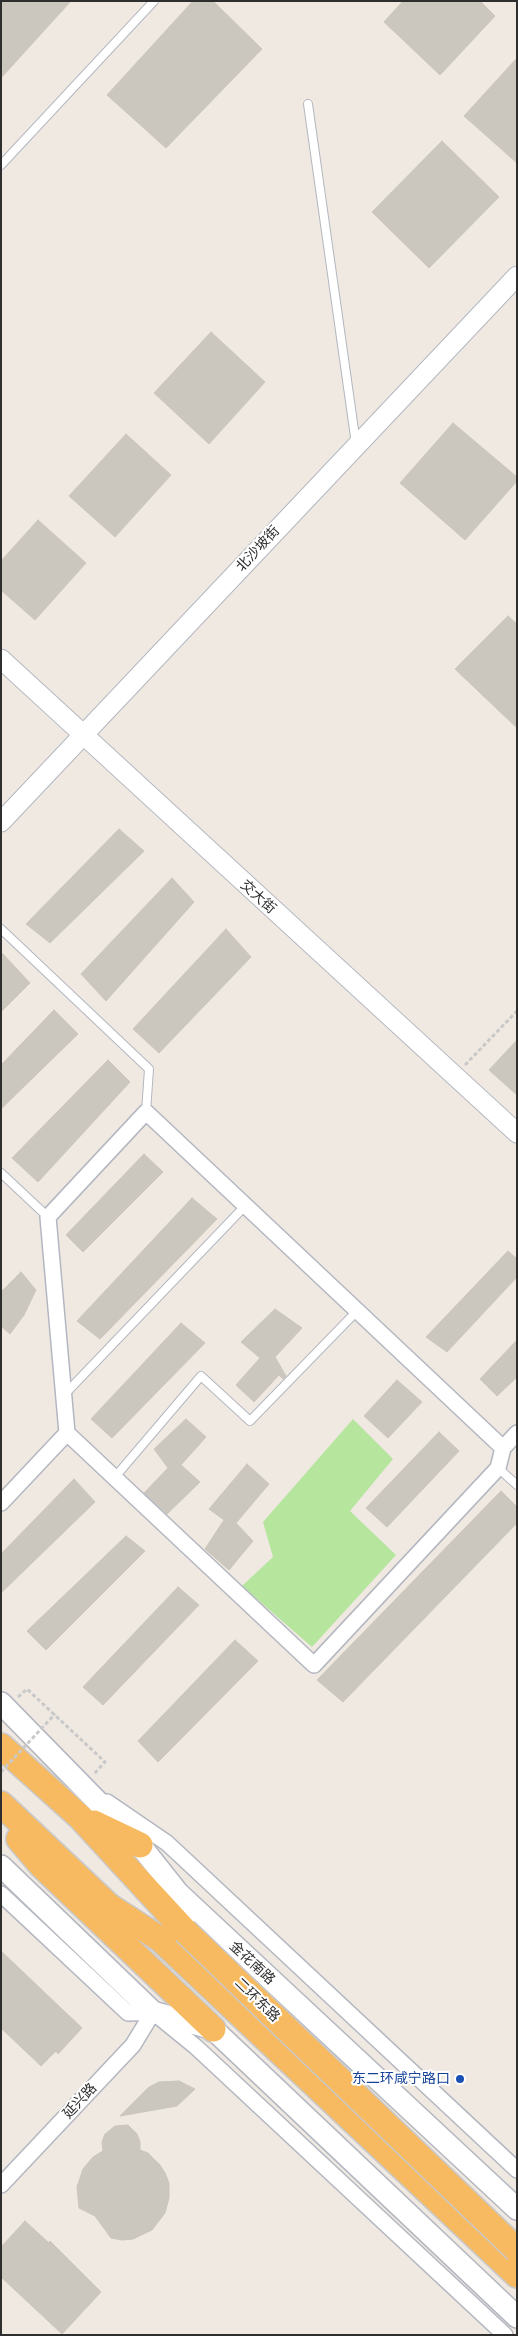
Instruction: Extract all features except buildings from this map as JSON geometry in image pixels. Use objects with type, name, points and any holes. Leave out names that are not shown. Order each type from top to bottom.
[{"type":"highway","points":[[1,1732],[12,1769]]},
{"type":"highway","name":"二环东路","points":[[1,1746],[12,1769],[80,1817],[185,1931],[517,2250]]},
{"type":"highway","name":"二环东路","points":[[1,1804],[109,1906],[160,1939],[517,2275]]},
{"type":"highway","points":[[80,1817],[140,1845]]},
{"type":"highway","points":[[1,1818],[41,1865],[213,2029]]},
{"type":"main road","name":"金花南路","points":[[1,1703],[140,1845],[178,1893],[517,2208]]},
{"type":"main road","points":[[1,1866],[153,2012],[213,2029],[517,2317]]},
{"type":"street","name":"北沙坡街","points":[[1,822],[517,276]]},
{"type":"street","name":"交大街","points":[[1,659],[517,1132]]},
{"type":"street","points":[[503,1448],[146,1112],[48,1217],[67,1433],[314,1665],[498,1468],[503,1448],[517,1433]]},
{"type":"street","points":[[1,1503],[67,1433]]},
{"type":"street","points":[[84,1786],[167,1843],[517,2170]]},
{"type":"street","points":[[1,1894],[128,2013],[153,2012],[196,2047],[505,2335]]},
{"type":"street","name":"延兴路","points":[[1,2185],[133,2045],[153,2012]]},
{"type":"lane","points":[[1,165],[154,1]]},
{"type":"lane","points":[[308,104],[356,446]]},
{"type":"lane","points":[[1,929],[149,1069],[146,1112]]},
{"type":"lane","points":[[1,1174],[48,1217]]},
{"type":"lane","points":[[64,1395],[246,1206]]},
{"type":"lane","points":[[115,1477],[201,1376],[250,1421],[356,1311]]},
{"type":"lane","points":[[498,1468],[517,1485]]},
{"type":"path","points":[[455,1076],[517,1012]]},
{"type":"path","points":[[27,1688],[105,1762]]},
{"type":"path","points":[[12,1769],[55,1714]]},
{"type":"green space","points":[[353,1419],[393,1459],[350,1511],[396,1555],[312,1647],[242,1586],[273,1557],[263,1522]]},
{"type":"place","name":"东二环咸宁路口","points":[[460,2079]]}]
